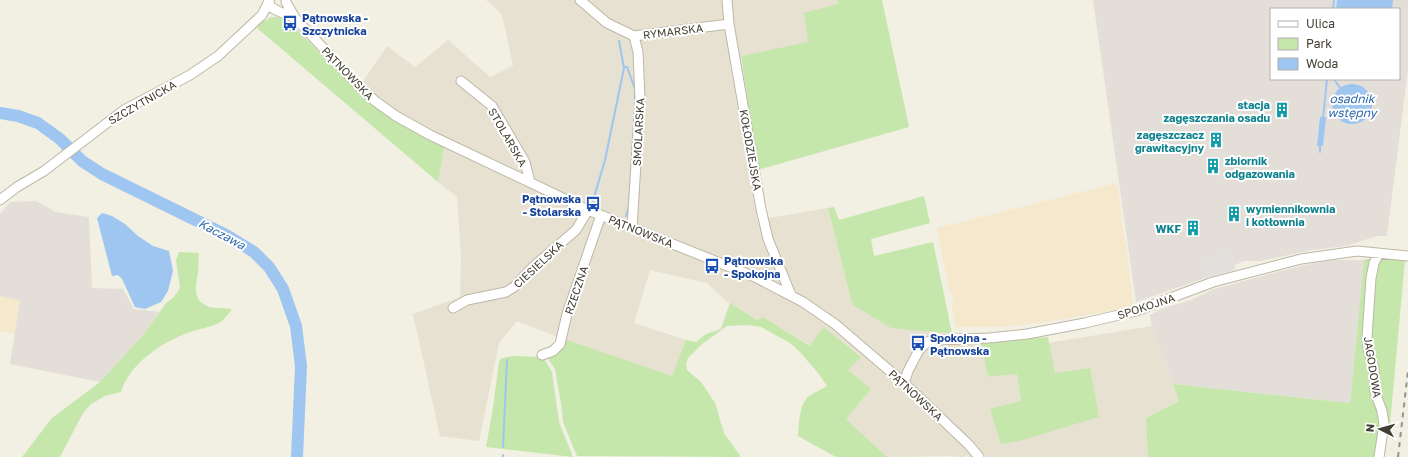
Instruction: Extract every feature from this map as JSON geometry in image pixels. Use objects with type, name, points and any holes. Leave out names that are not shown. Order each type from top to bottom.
[{"type":"street","points":[[269,0],[270,6],[277,11],[282,10],[286,1]]},
{"type":"street","name":"SZCZYTNICKA","points":[[1,197],[44,171],[124,110],[190,75],[218,56],[262,15],[269,0]]},
{"type":"street","name":"RYMARSKA","points":[[580,0],[607,23],[634,36],[729,24]]},
{"type":"street","name":"KOŁODZIEJSKA","points":[[727,0],[729,24],[761,209],[768,240],[791,295]]},
{"type":"street","name":"PĄTNOWSKA","points":[[286,1],[295,18],[357,84],[375,101],[396,116],[430,135],[588,210],[755,277],[791,295],[835,324],[904,383],[970,445],[979,457]]},
{"type":"street","name":"SZCZYTNICKA","points":[[262,15],[277,11]]},
{"type":"street","name":"PĄTNOWSKA","points":[[277,11],[295,18]]},
{"type":"street","name":"SMOLARSKA","points":[[632,228],[640,99],[638,52],[634,36]]},
{"type":"street","name":"STOLARSKA","points":[[462,81],[492,106],[525,162],[530,182]]},
{"type":"street","name":"CIESIELSKA","points":[[453,308],[467,300],[506,292],[514,287],[533,267],[576,230],[588,210]]},
{"type":"street","name":"RZECZNA","points":[[542,355],[553,351],[560,344],[567,314],[601,215]]},
{"type":"street","name":"SPOKOJNA","points":[[904,383],[908,371],[919,350],[927,342],[1027,334],[1085,323],[1136,311],[1213,282],[1301,258],[1357,251],[1408,256]]},
{"type":"street","name":"JAGODOWA","points":[[1379,253],[1374,263],[1371,278],[1367,336],[1368,348],[1374,368],[1375,392],[1382,411],[1384,424],[1380,457]]},
{"type":"shaded area","points":[[486,0],[837,0],[838,4],[809,42],[741,56],[730,63],[757,220],[828,208],[852,304],[922,331],[979,334],[988,377],[1017,374],[1021,401],[1001,444],[1055,373],[1048,343],[1152,326],[1179,401],[1146,418],[1148,457],[969,457],[967,455],[964,457],[887,457],[846,419],[871,389],[848,370],[861,356],[823,328],[811,346],[763,317],[757,320],[725,300],[707,283],[650,270],[634,323],[686,340],[672,376],[578,345],[517,321],[499,343],[479,441],[440,436],[413,314],[460,297],[461,256],[457,197],[438,182],[443,146],[357,90],[387,46],[415,67],[448,40],[490,77],[513,66],[502,14]]},
{"type":"shaded area","points":[[1093,0],[1408,0],[1408,69],[1387,236],[1377,236],[1346,246],[1312,250],[1261,261],[1244,261],[1235,265],[1234,270],[1202,279],[1136,302]]},
{"type":"shaded area","points":[[1117,183],[1134,307],[1045,322],[1002,327],[956,327],[952,306],[953,297],[949,290],[937,228]]},
{"type":"shaded area","points":[[36,201],[56,212],[89,217],[92,288],[123,289],[134,309],[160,312],[142,336],[100,382],[10,364],[20,300],[0,296],[0,214],[10,202]]},
{"type":"shaded area","points":[[1231,251],[1235,265],[1234,270],[1207,277],[1201,261]]},
{"type":"shaded area","points":[[1333,260],[1364,260],[1350,403],[1173,384],[1152,326],[1150,315],[1161,309],[1191,300],[1214,289],[1304,265]]},
{"type":"shaded area","points":[[0,296],[20,300],[15,334],[0,331]]},
{"type":"green space","points":[[837,0],[882,0],[909,127],[758,170],[741,56],[808,42],[804,13],[838,4]]},
{"type":"green space","points":[[271,17],[278,17],[286,20],[285,23],[289,26],[292,25],[357,90],[444,146],[438,182],[257,28],[263,20],[265,21]]},
{"type":"green space","points":[[924,196],[930,223],[871,239],[874,256],[933,242],[952,333],[891,328],[852,304],[828,208],[834,207],[839,220]]},
{"type":"green space","points":[[179,252],[199,253],[196,292],[199,300],[210,307],[232,310],[219,323],[179,336],[148,355],[132,372],[125,382],[121,392],[105,396],[91,404],[83,413],[60,457],[22,457],[52,418],[100,382],[142,336],[165,304],[174,297],[180,288],[176,260]]},
{"type":"green space","points":[[1381,257],[1405,260],[1390,424],[1379,393],[1370,336],[1375,278]]},
{"type":"green space","points":[[1373,258],[1366,307],[1381,422],[1377,457],[1148,457],[1146,418],[1179,401],[1173,384],[1350,403],[1364,260]]},
{"type":"green space","points":[[730,303],[757,320],[763,317],[810,346],[823,327],[861,357],[848,370],[871,389],[846,419],[887,457],[836,457],[798,436],[800,416],[804,402],[811,395],[827,386],[800,352],[790,343],[761,327],[748,325],[727,326],[702,344],[688,358],[686,364],[687,370],[701,382],[715,403],[724,433],[741,457],[577,456],[563,422],[555,369],[546,356],[564,339],[672,376],[686,340],[696,342],[706,334],[721,329]]},
{"type":"green space","points":[[1048,337],[1055,373],[1090,368],[1099,417],[1022,440],[1001,444],[990,409],[1021,401],[1017,374],[988,377],[981,343]]},
{"type":"green space","points":[[513,356],[543,357],[552,372],[559,422],[573,457],[486,447],[499,362],[502,358]]},
{"type":"water","points":[[1337,0],[1393,0],[1392,8],[1336,8]]},
{"type":"water","name":"osadnik wstępny","points":[[1348,84],[1356,84],[1363,87],[1369,93],[1372,104],[1369,115],[1363,121],[1356,124],[1348,124],[1341,121],[1335,115],[1332,108],[1332,100],[1335,93],[1341,87]]},
{"type":"water","points":[[1320,117],[1326,117],[1323,146],[1317,146]]},
{"type":"water","points":[[102,213],[112,216],[125,224],[138,236],[153,246],[169,251],[173,271],[168,291],[161,302],[145,309],[135,307],[122,279],[118,275],[112,276],[97,218]]},
{"type":"waterway","points":[[1333,8],[1334,0]]},
{"type":"waterway","points":[[593,201],[605,160],[624,68],[619,41]]},
{"type":"waterway","points":[[624,67],[627,67],[635,89],[629,207],[626,216]]},
{"type":"waterway","points":[[1323,119],[1327,80]]},
{"type":"waterway","points":[[1335,80],[1340,88]]},
{"type":"waterway","name":"Kaczawa","points":[[0,113],[18,116],[38,123],[60,139],[82,161],[102,174],[228,236],[254,252],[269,267],[283,289],[296,326],[301,366],[297,457]]},
{"type":"waterway","points":[[1320,144],[1320,152]]},
{"type":"waterway","points":[[503,447],[507,360]]},
{"type":"railway","points":[[1398,457],[1408,371]]},
{"type":"place","name":"Pątnowska - Szczytnicka","points":[[290,23]]},
{"type":"place","name":"stacja zagęszczania osadu","points":[[1282,110]]},
{"type":"place","name":"zagęszczacz grawitacyjny","points":[[1216,140]]},
{"type":"place","name":"zbiornik odgazowania","points":[[1213,166]]},
{"type":"place","name":"Pątnowska - Stolarska","points":[[593,204]]},
{"type":"place","name":"wymiennikownia i kotłownia","points":[[1234,214]]},
{"type":"place","name":"WKF","points":[[1193,228]]},
{"type":"place","name":"Pątnowska - Spokojna","points":[[712,266]]},
{"type":"place","name":"Spokojna - Pątnowska","points":[[918,343]]}]
